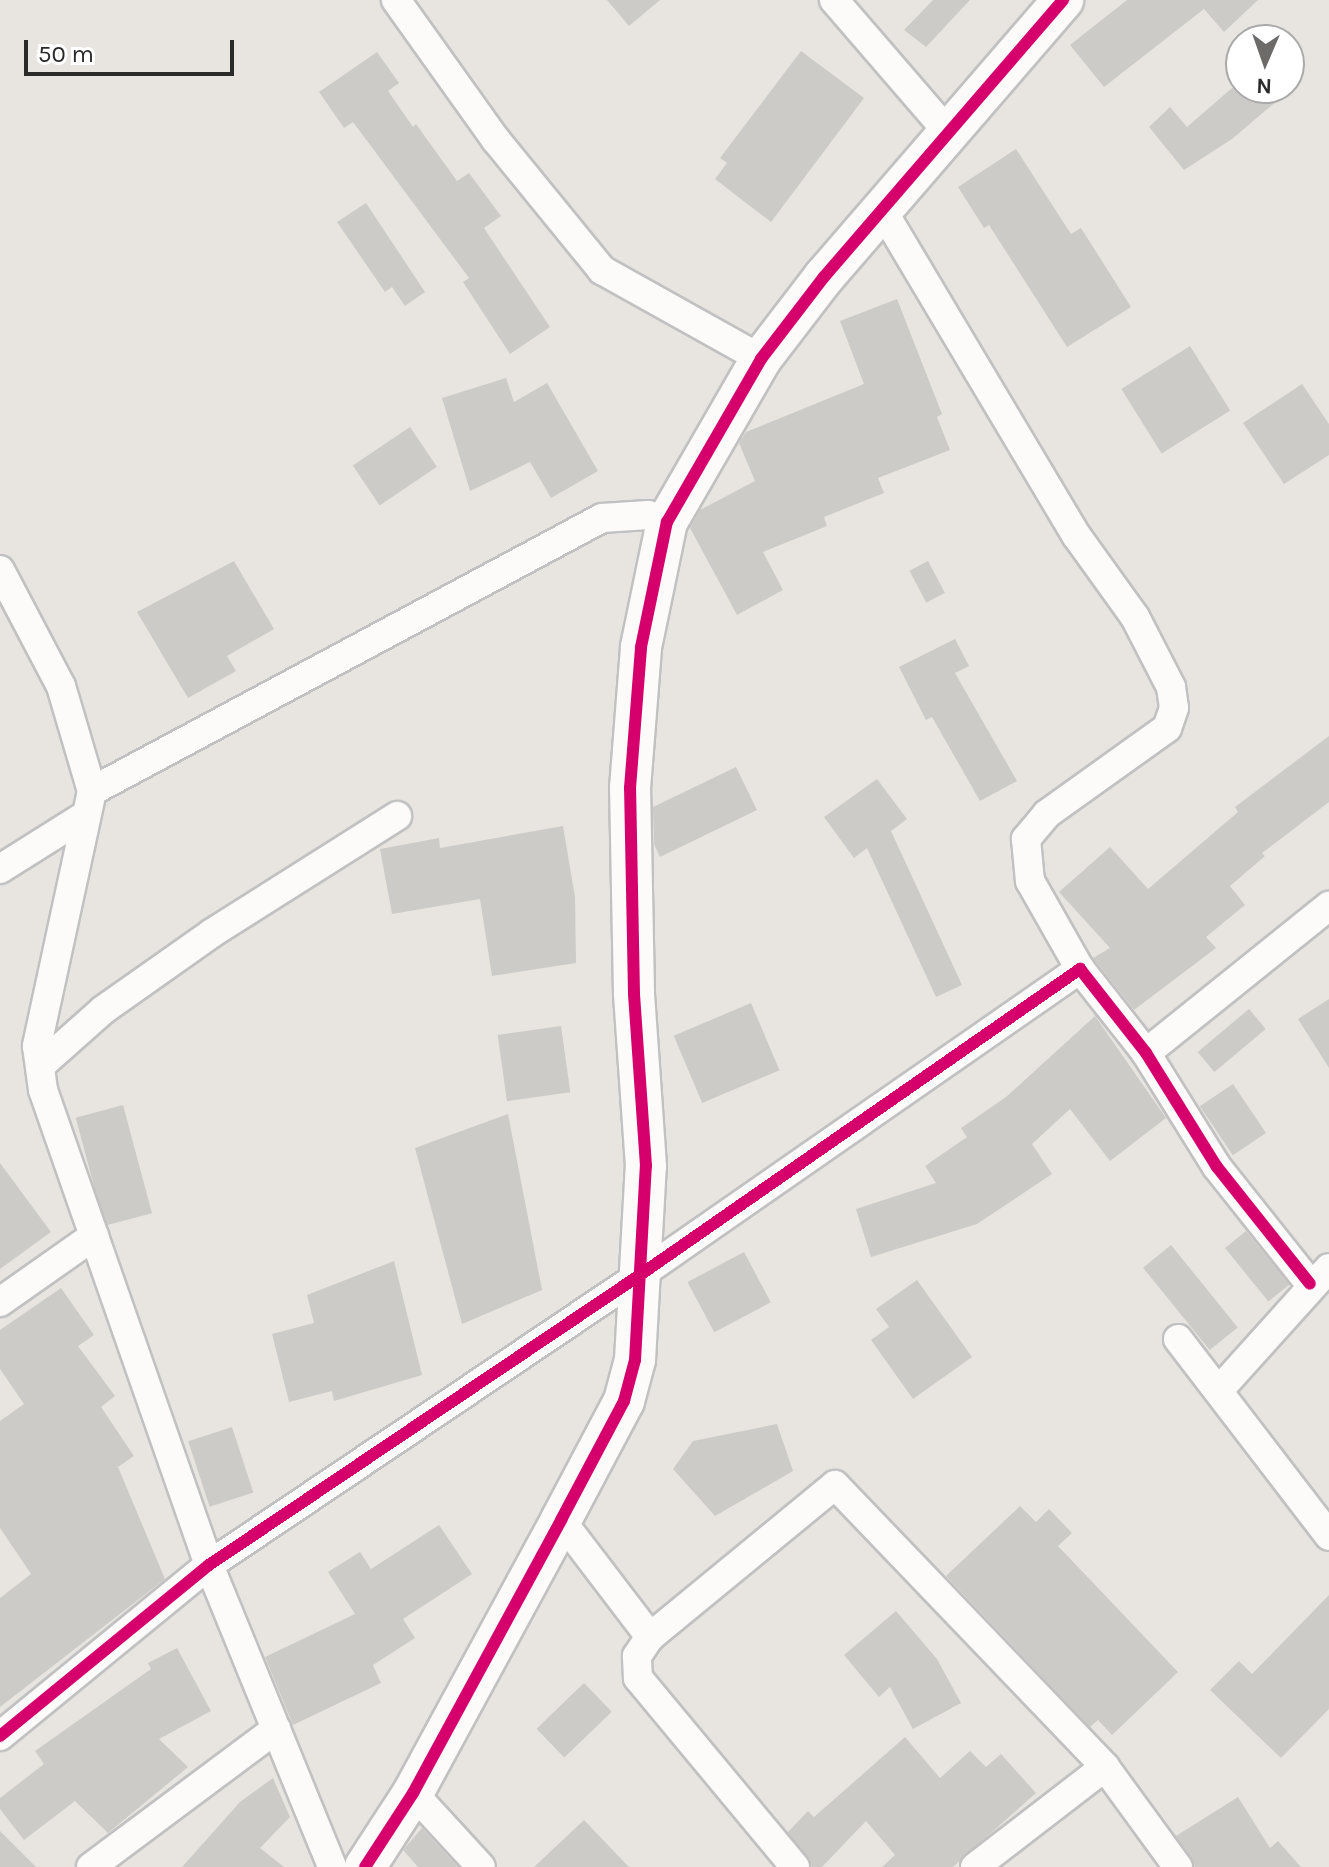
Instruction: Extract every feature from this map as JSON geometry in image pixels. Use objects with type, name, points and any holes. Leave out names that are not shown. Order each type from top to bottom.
[{"type":"street","points":[[396,0],[496,140],[602,270],[761,359]]},
{"type":"street","points":[[834,0],[948,132]]},
{"type":"street","points":[[365,1867],[413,1793],[561,1520],[624,1401],[635,1360],[637,1277],[646,1166],[634,993],[630,788],[641,647],[667,522],[761,359],[881,208],[1063,0]]},
{"type":"street","points":[[881,208],[1076,535],[1135,617],[1171,687],[1174,708],[1167,728],[1047,814],[1026,839],[1030,881],[1080,969],[1146,1053],[1217,1167],[1319,1276],[1221,1388]]},
{"type":"street","points":[[0,869],[88,804],[602,518],[648,515],[667,522]]},
{"type":"street","points":[[0,570],[61,686],[88,804],[75,891],[37,1046],[43,1090],[209,1565],[332,1867]]},
{"type":"street","points":[[40,1066],[103,1010],[212,933],[397,816]]},
{"type":"street","points":[[1146,1053],[1329,906]]},
{"type":"street","points":[[0,1736],[209,1565],[637,1277],[1080,969]]},
{"type":"street","points":[[0,1302],[94,1236]]},
{"type":"street","points":[[1178,1339],[1221,1388],[1329,1536]]},
{"type":"street","points":[[795,1867],[638,1678],[637,1656],[650,1637],[835,1485],[1105,1767],[1178,1867]]},
{"type":"street","points":[[561,1520],[650,1637]]},
{"type":"street","points":[[91,1867],[276,1729]]},
{"type":"street","points":[[975,1867],[1105,1767]]},
{"type":"street","points":[[413,1793],[481,1867]]},
{"type":"building","points":[[607,0],[660,0],[629,26]]},
{"type":"building","points":[[933,0],[970,0],[926,47],[904,30]]},
{"type":"building","points":[[1127,0],[1258,0],[1232,24],[1225,24],[1224,32],[1204,9],[1104,87],[1070,45]]},
{"type":"building","points":[[801,51],[864,98],[771,222],[715,179],[727,163],[720,158]]},
{"type":"building","points":[[377,52],[399,83],[388,91],[413,127],[416,124],[457,181],[469,173],[501,216],[484,228],[550,327],[510,354],[463,282],[469,278],[353,122],[344,128],[319,92]]},
{"type":"building","points":[[1225,94],[1225,104],[1273,104],[1232,139],[1184,170],[1149,127],[1170,107],[1187,127]]},
{"type":"building","points":[[1016,149],[1071,234],[1081,228],[1131,307],[1067,347],[989,225],[984,228],[958,187]]},
{"type":"building","points":[[366,203],[425,292],[405,306],[392,287],[385,292],[337,222]]},
{"type":"building","points":[[897,299],[942,414],[937,417],[950,450],[878,478],[884,493],[824,517],[827,526],[763,552],[783,590],[737,615],[690,528],[700,510],[755,481],[739,443],[746,432],[864,384],[840,321]]},
{"type":"building","points":[[1190,346],[1230,410],[1162,453],[1121,389]]},
{"type":"building","points":[[506,378],[514,402],[547,383],[598,471],[551,498],[530,462],[470,491],[442,398]]},
{"type":"building","points":[[1302,384],[1329,424],[1329,455],[1284,484],[1243,423]]},
{"type":"building","points":[[410,427],[437,467],[380,505],[353,466]]},
{"type":"building","points":[[234,561],[274,629],[227,656],[236,671],[188,698],[137,612]]},
{"type":"building","points":[[928,561],[945,593],[926,603],[909,571]]},
{"type":"building","points":[[955,639],[969,666],[955,673],[1017,781],[980,801],[932,717],[926,720],[899,667]]},
{"type":"building","points":[[1329,736],[1329,802],[1262,853],[1265,856],[1230,886],[1245,905],[1206,937],[1216,948],[1134,1010],[1093,958],[1110,948],[1059,892],[1110,847],[1148,889],[1238,812],[1235,807]]},
{"type":"building","points":[[736,767],[757,810],[660,857],[654,844],[653,807]]},
{"type":"building","points":[[877,779],[907,819],[891,831],[962,985],[936,997],[867,848],[854,858],[824,817]]},
{"type":"building","points":[[563,826],[575,897],[576,963],[492,976],[480,899],[392,914],[380,849],[439,838],[440,848]]},
{"type":"building","points":[[1329,999],[1329,1068],[1298,1019]]},
{"type":"building","points":[[751,1003],[780,1070],[702,1103],[674,1036]]},
{"type":"building","points":[[1249,1009],[1266,1029],[1214,1072],[1198,1052]]},
{"type":"building","points":[[1095,1016],[1166,1118],[1110,1161],[1070,1109],[1032,1144],[1052,1174],[977,1224],[871,1257],[856,1209],[936,1183],[925,1166],[967,1137],[961,1128],[1006,1097]]},
{"type":"building","points":[[561,1026],[570,1092],[507,1101],[498,1035]]},
{"type":"building","points":[[1233,1084],[1266,1133],[1233,1155],[1200,1106]]},
{"type":"building","points":[[123,1105],[152,1213],[105,1226],[76,1118]]},
{"type":"building","points":[[508,1114],[542,1290],[462,1324],[415,1148]]},
{"type":"building","points":[[0,1163],[51,1232],[0,1269]]},
{"type":"building","points":[[1246,1231],[1289,1285],[1268,1302],[1225,1248]]},
{"type":"building","points":[[1171,1245],[1238,1327],[1210,1350],[1143,1268]]},
{"type":"building","points":[[744,1252],[771,1302],[714,1332],[687,1282]]},
{"type":"building","points":[[394,1261],[422,1375],[334,1401],[332,1391],[289,1402],[272,1334],[314,1323],[307,1295]]},
{"type":"building","points":[[917,1280],[972,1357],[913,1399],[871,1340],[889,1327],[876,1309]]},
{"type":"building","points":[[61,1288],[94,1335],[78,1346],[115,1396],[101,1407],[134,1456],[118,1467],[165,1579],[0,1707],[0,1598],[31,1574],[0,1528],[0,1421],[24,1404],[0,1369],[0,1330]]},
{"type":"building","points":[[777,1424],[793,1471],[715,1516],[673,1469],[693,1441]]},
{"type":"building","points":[[232,1427],[253,1493],[210,1507],[188,1441]]},
{"type":"building","points":[[1020,1506],[1036,1522],[1049,1509],[1072,1533],[1058,1546],[1178,1672],[1112,1735],[1098,1720],[1090,1727],[946,1576]]},
{"type":"building","points":[[439,1525],[472,1574],[403,1619],[415,1638],[373,1665],[381,1683],[293,1725],[265,1657],[355,1614],[328,1572],[360,1552],[371,1569]]},
{"type":"building","points":[[1329,1595],[1329,1709],[1281,1758],[1210,1690],[1239,1661],[1252,1674]]},
{"type":"building","points":[[896,1611],[937,1659],[961,1703],[913,1729],[890,1687],[879,1697],[844,1655]]},
{"type":"building","points":[[177,1648],[211,1711],[159,1739],[188,1767],[108,1833],[75,1801],[24,1840],[0,1809],[0,1798],[44,1764],[35,1751],[151,1669],[148,1663]]},
{"type":"building","points":[[584,1683],[612,1712],[564,1758],[537,1729]]},
{"type":"building","points":[[905,1737],[940,1778],[970,1751],[986,1767],[1001,1754],[1036,1793],[953,1867],[882,1867],[895,1855],[866,1821],[822,1867],[812,1867],[788,1832],[808,1811],[814,1817]]},
{"type":"building","points":[[273,1778],[290,1817],[260,1848],[284,1867],[182,1867],[240,1802]]},
{"type":"building","points":[[1238,1797],[1270,1848],[1278,1841],[1301,1867],[1195,1867],[1176,1836]]},
{"type":"building","points":[[584,1820],[629,1867],[534,1867]]},
{"type":"building","points":[[422,1828],[458,1867],[418,1867],[403,1850]]},
{"type":"building","points":[[0,1831],[36,1867],[0,1867]]},
{"type":"cycle path","points":[[365,1867],[413,1793],[561,1520],[624,1401],[635,1360],[646,1166],[634,993],[630,788],[641,647],[667,522],[761,359],[824,277],[1063,0]]},
{"type":"cycle path","points":[[0,1736],[209,1565],[637,1277],[1080,969],[1146,1053],[1217,1167],[1310,1284]]}]
